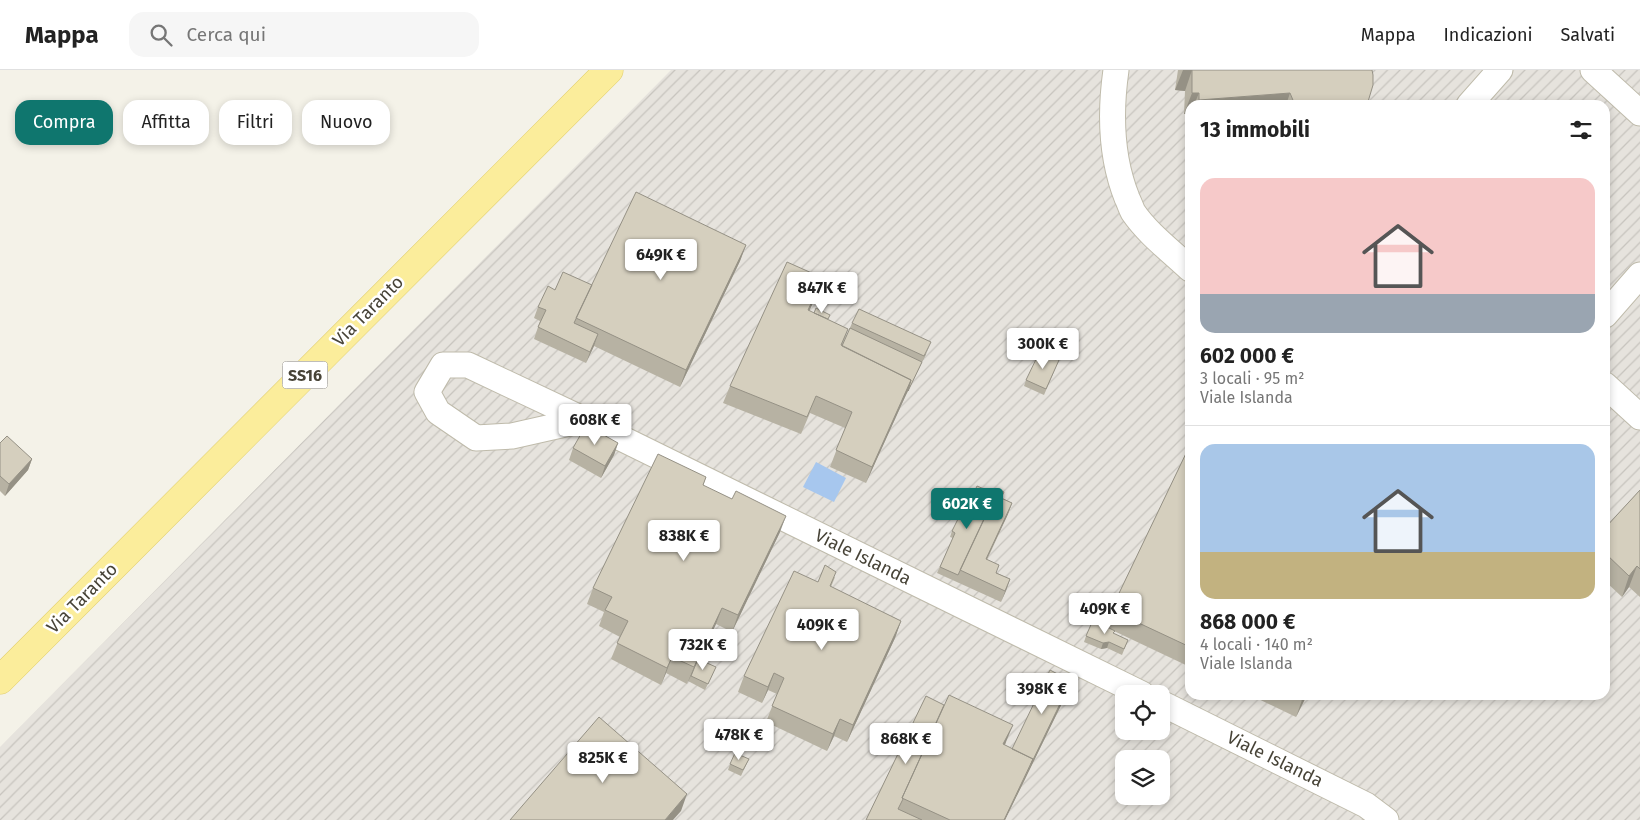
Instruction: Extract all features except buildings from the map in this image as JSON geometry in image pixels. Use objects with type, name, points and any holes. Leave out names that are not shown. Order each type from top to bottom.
[{"type":"main road","name":"Via Taranto","points":[[0,680],[609,70]]},
{"type":"street","points":[[1116,70],[1113,96],[1113,138],[1120,180],[1133,211],[1155,239],[1185,265]]},
{"type":"street","points":[[1473,100],[1500,70]]},
{"type":"street","points":[[1593,70],[1640,113]]},
{"type":"street","points":[[1610,309],[1640,275]]},
{"type":"street","name":"Viale Islanda","points":[[584,420],[512,436],[476,438],[438,412],[427,392],[442,364],[468,365],[584,420],[1124,685]]},
{"type":"street","points":[[1610,390],[1640,417]]},
{"type":"street","name":"Viale Islanda","points":[[1170,707],[1366,805],[1386,820]]},
{"type":"shaded area","points":[[671,70],[1640,70],[1640,820],[0,820],[0,747]]},
{"type":"water","points":[[816,462],[846,478],[834,502],[803,487]]}]
